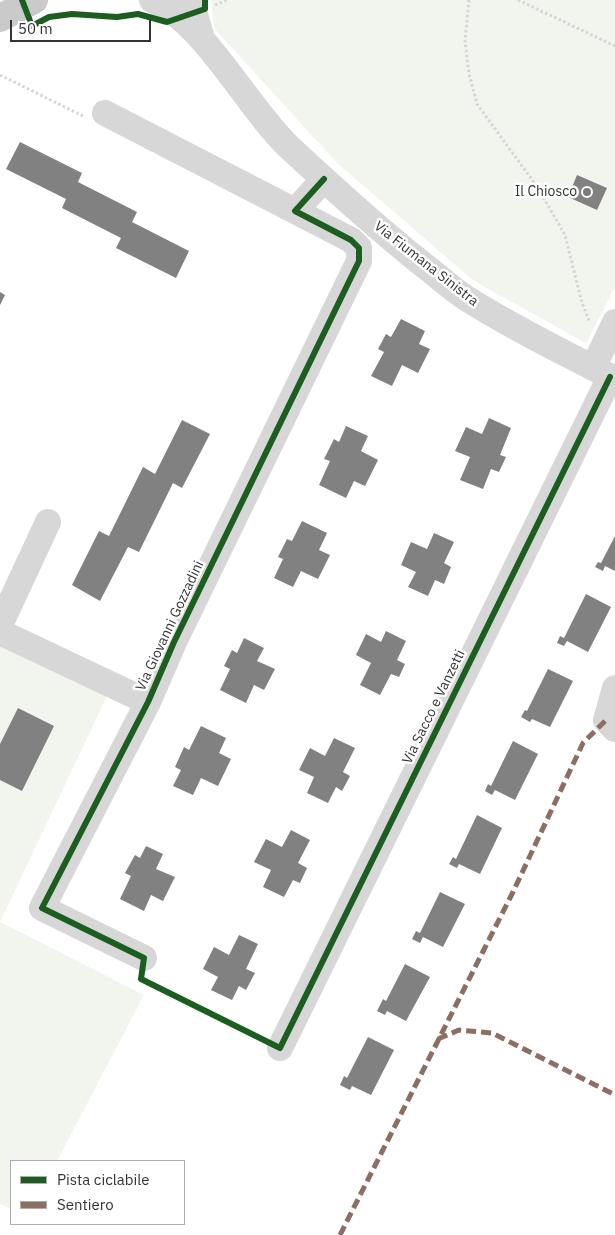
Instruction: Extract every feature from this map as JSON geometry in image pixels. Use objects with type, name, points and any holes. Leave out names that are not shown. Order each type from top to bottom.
[{"type":"main road","points":[[0,18],[34,0]]},
{"type":"street","name":"Via Fiumana Sinistra","points":[[152,0],[179,18],[203,40],[248,100],[288,146],[366,218],[465,298],[605,368]]},
{"type":"street","name":"Via Fiumana Sinistra","points":[[192,0],[203,40]]},
{"type":"street","name":"Via Fiumana Sinistra","points":[[108,115],[295,210],[351,240],[359,248]]},
{"type":"street","points":[[295,210],[324,179]]},
{"type":"street","name":"Via Giovanni Gozzadini","points":[[144,958],[42,908],[148,702],[174,642],[359,261],[359,248]]},
{"type":"street","name":"Via Sacco e Vanzetti","points":[[280,1048],[605,368],[615,322]]},
{"type":"street","points":[[0,625],[48,522]]},
{"type":"street","name":"Via Giovanni Gozzadini","points":[[0,632],[148,702]]},
{"type":"street","points":[[615,688],[606,720],[615,729]]},
{"type":"path","points":[[468,0],[465,41],[469,74],[477,104],[538,188],[565,235],[582,303],[605,368]]},
{"type":"path","points":[[518,0],[615,46]]},
{"type":"path","points":[[0,75],[48,97],[105,128],[108,115]]},
{"type":"shaded area","points":[[211,0],[615,0],[615,287],[586,343],[474,281],[336,162],[214,28]]},
{"type":"shaded area","points":[[0,643],[108,694],[0,922]]},
{"type":"shaded area","points":[[0,922],[144,995],[58,1160],[10,1160],[10,1209],[0,1204]]},
{"type":"building","points":[[20,142],[82,173],[78,182],[137,212],[132,222],[189,251],[176,278],[116,248],[121,238],[62,208],[66,199],[6,169]]},
{"type":"building","name":"Il Chiosco","points":[[577,175],[607,188],[597,210],[568,197]]},
{"type":"building","points":[[0,292],[5,295],[0,305]]},
{"type":"building","points":[[401,319],[425,331],[419,344],[430,349],[418,373],[402,365],[392,386],[371,376],[384,352],[378,349],[386,334],[391,337]]},
{"type":"building","points":[[489,418],[511,428],[500,455],[506,457],[499,472],[491,469],[483,489],[460,480],[470,457],[455,451],[466,427],[482,434]]},
{"type":"building","points":[[182,420],[210,434],[182,488],[173,483],[139,552],[128,547],[100,601],[72,585],[99,531],[109,536],[143,467],[155,474]]},
{"type":"building","points":[[346,426],[368,436],[361,451],[378,460],[365,486],[354,481],[346,498],[319,485],[330,461],[324,459],[334,439],[339,442]]},
{"type":"building","points":[[302,521],[327,533],[319,550],[330,555],[318,579],[301,571],[293,587],[274,578],[283,559],[278,557],[287,539],[292,541]]},
{"type":"building","points":[[434,533],[454,542],[444,563],[451,567],[444,584],[435,580],[428,596],[408,587],[416,572],[401,565],[411,542],[427,549]]},
{"type":"building","points":[[615,536],[615,571],[605,566],[603,571],[595,567],[598,562],[601,563]]},
{"type":"building","points":[[586,594],[611,607],[588,652],[567,641],[564,646],[557,643],[560,636],[564,638]]},
{"type":"building","points":[[386,631],[406,641],[397,660],[405,664],[399,677],[391,674],[380,695],[360,685],[371,663],[356,655],[366,634],[381,642]]},
{"type":"building","points":[[244,638],[264,648],[257,661],[275,669],[264,690],[254,685],[246,703],[220,690],[230,669],[224,666],[232,650],[237,653]]},
{"type":"building","points":[[548,669],[573,681],[550,727],[532,719],[530,722],[521,717],[525,710],[527,711]]},
{"type":"building","points":[[18,708],[54,726],[22,791],[0,780],[0,744]]},
{"type":"building","points":[[201,726],[226,738],[219,753],[231,759],[218,786],[201,778],[193,795],[173,786],[181,770],[175,767],[184,747],[189,750]]},
{"type":"building","points":[[334,738],[355,748],[343,772],[350,776],[342,791],[336,787],[328,803],[307,793],[314,777],[299,770],[310,748],[325,756]]},
{"type":"building","points":[[513,741],[538,754],[515,800],[495,790],[492,795],[485,791],[488,784],[491,786]]},
{"type":"building","points":[[477,815],[502,828],[480,874],[459,864],[457,868],[449,864],[453,857],[456,859]]},
{"type":"building","points":[[291,830],[310,840],[298,863],[307,868],[300,883],[293,880],[284,897],[263,887],[271,870],[254,862],[266,839],[282,847]]},
{"type":"building","points":[[146,846],[163,854],[156,869],[175,877],[163,901],[151,895],[144,911],[120,899],[131,876],[125,873],[135,855],[140,858]]},
{"type":"building","points":[[440,892],[465,904],[443,947],[423,937],[420,943],[412,939],[416,931],[420,933]]},
{"type":"building","points":[[239,935],[258,944],[246,969],[255,973],[246,990],[239,986],[232,1000],[211,990],[218,977],[203,969],[214,947],[229,955]]},
{"type":"building","points":[[405,964],[430,977],[406,1021],[387,1011],[385,1015],[377,1011],[383,999],[386,1001]]},
{"type":"building","points":[[368,1037],[394,1050],[371,1095],[352,1086],[350,1090],[340,1085],[344,1076],[347,1078]]},
{"type":"marked path","points":[[340,1235],[513,892],[583,743],[606,720]]},
{"type":"marked path","points":[[438,1039],[459,1030],[492,1033],[615,1095]]},
{"type":"cycle path","points":[[22,0],[32,26],[49,17],[72,14],[117,17],[138,14],[167,22],[205,9],[205,0]]},
{"type":"cycle path","points":[[324,179],[295,211],[351,240],[359,248],[359,261],[174,642],[148,702],[42,908],[144,958],[141,979],[280,1048],[610,377]]},
{"type":"place","name":"Il Chiosco","points":[[587,192]]}]
